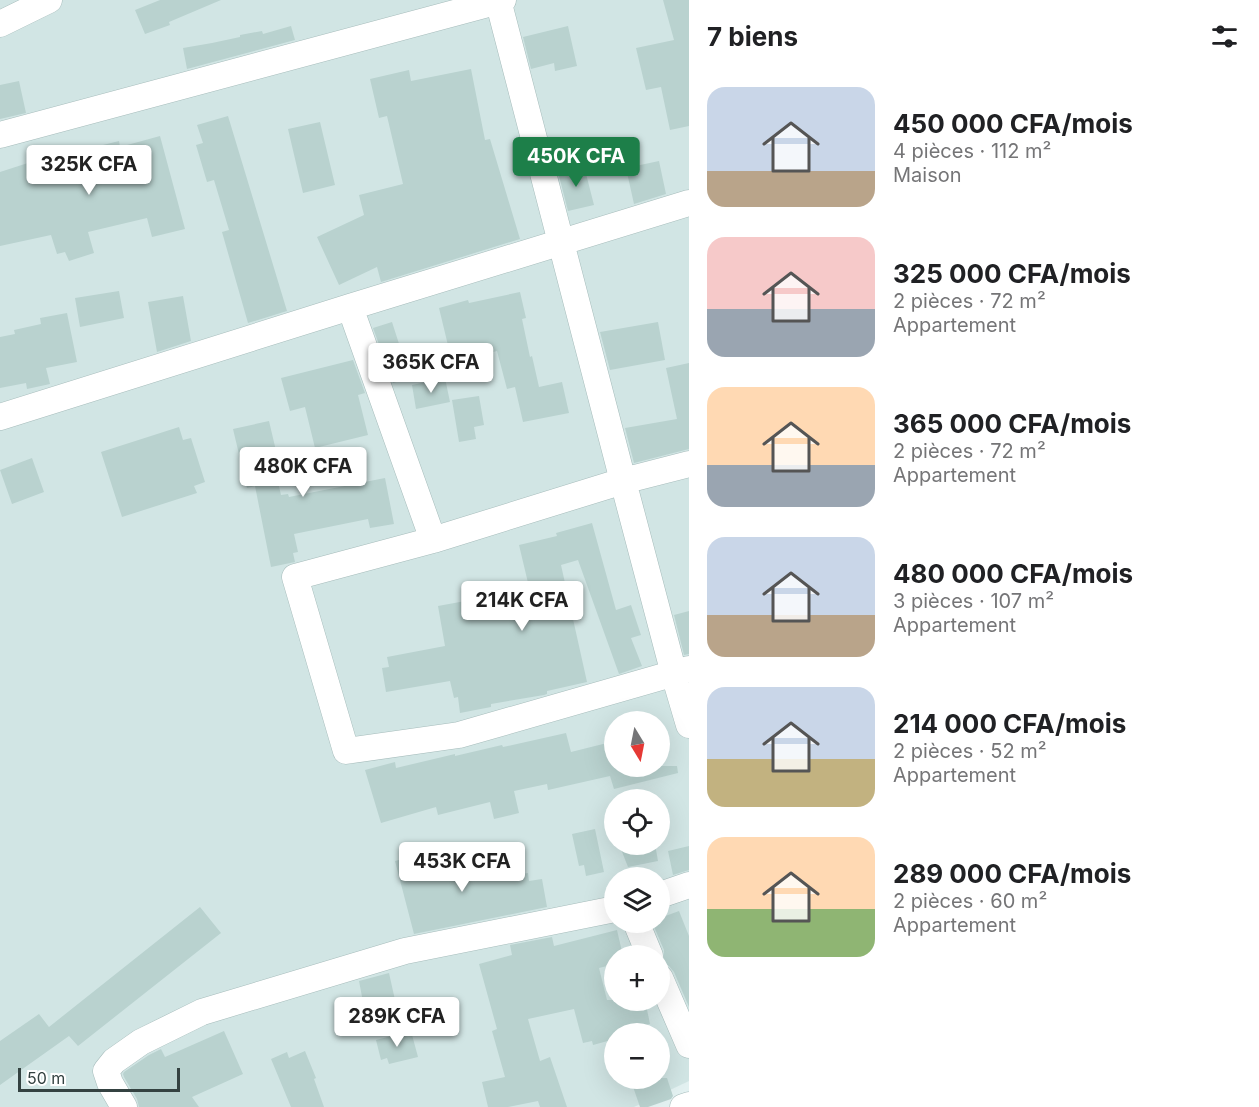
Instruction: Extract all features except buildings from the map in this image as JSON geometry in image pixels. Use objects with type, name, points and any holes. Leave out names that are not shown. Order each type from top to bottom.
[{"type":"street","points":[[0,24],[50,0]]},
{"type":"street","points":[[0,135],[500,0],[622,481],[681,671],[689,725]]},
{"type":"street","points":[[0,417],[689,203]]},
{"type":"street","points":[[350,307],[433,540]]},
{"type":"street","points":[[681,671],[459,735],[346,751],[295,577],[433,540],[622,481],[689,464]]},
{"type":"street","points":[[670,892],[689,885]]},
{"type":"street","points":[[124,1107],[106,1071],[114,1061],[141,1042],[202,1012],[405,951],[604,911]]},
{"type":"street","points":[[670,1001],[689,1045]]},
{"type":"street","points":[[683,1107],[689,1104]]},
{"type":"shaded area","points":[[0,0],[689,0],[689,1081],[634,1107],[0,1107]]}]
